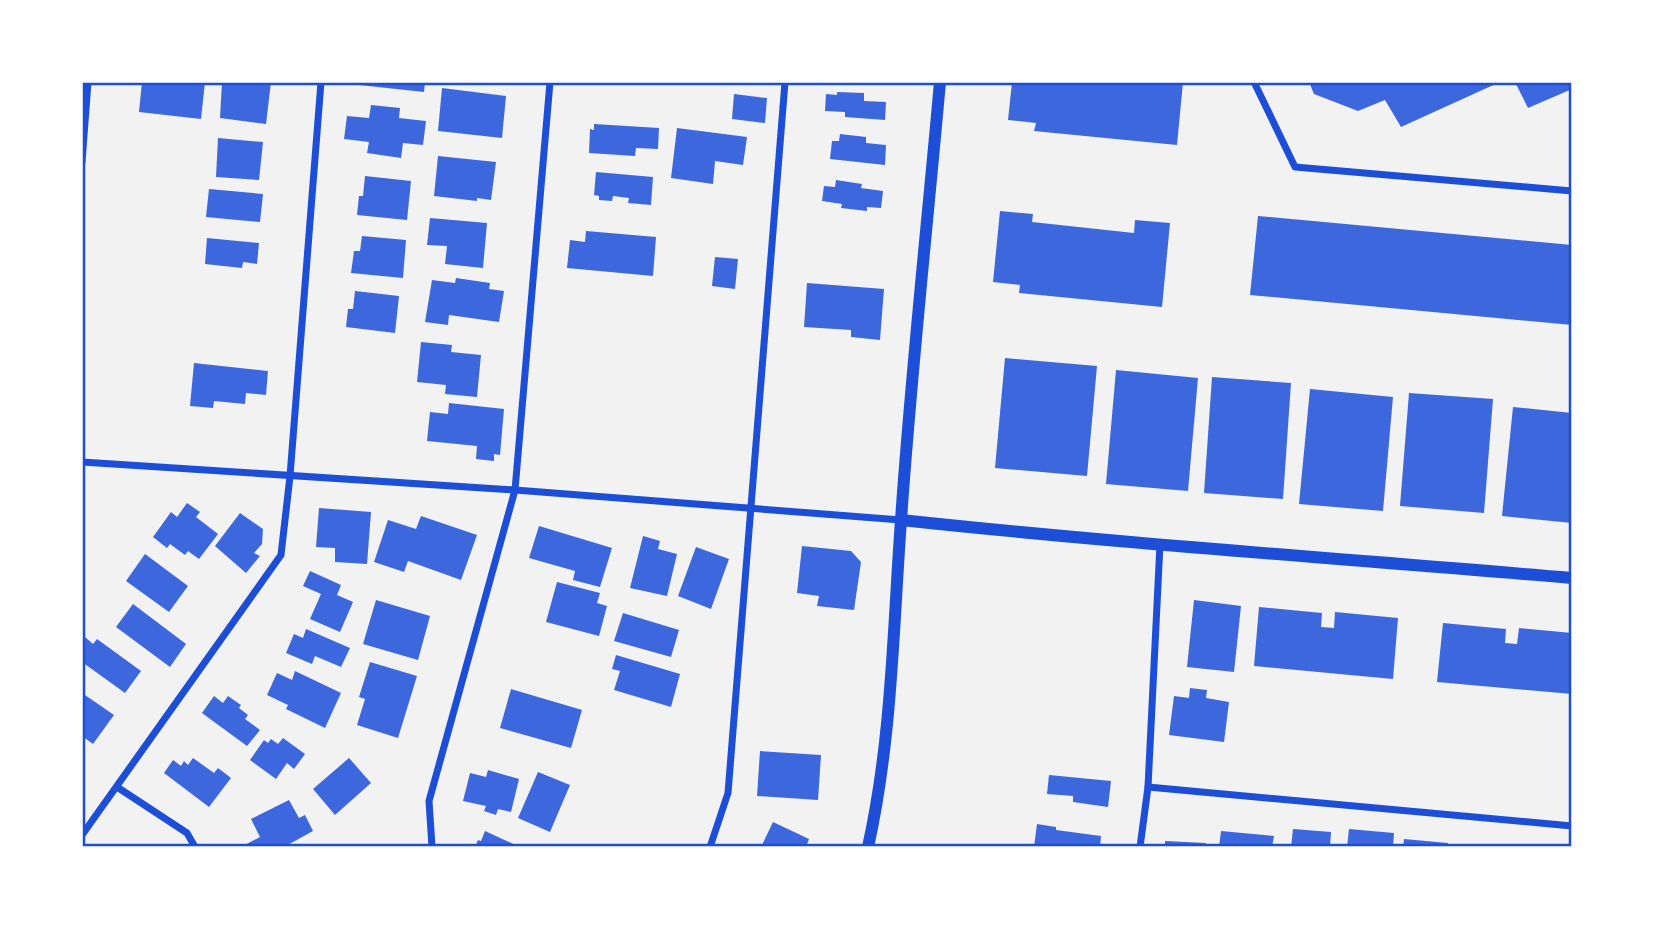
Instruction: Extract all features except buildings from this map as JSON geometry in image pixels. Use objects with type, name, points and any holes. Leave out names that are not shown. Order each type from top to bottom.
[{"type":"street","points":[[82,162],[89,82]]},
{"type":"street","points":[[82,835],[281,555],[290,476],[321,82]]},
{"type":"street","points":[[432,847],[429,801],[515,490],[550,82]]},
{"type":"street","points":[[710,847],[728,793],[785,82]]},
{"type":"street","points":[[868,847],[877,805],[894,661],[901,520],[940,82]]},
{"type":"street","points":[[1254,82],[1295,167],[1572,191]]},
{"type":"street","points":[[82,463],[515,490],[901,520],[1063,537],[1572,578]]},
{"type":"street","points":[[1140,847],[1148,787],[1160,543]]},
{"type":"street","points":[[1148,787],[1572,826]]},
{"type":"street","points":[[117,788],[187,833],[195,847]]}]
